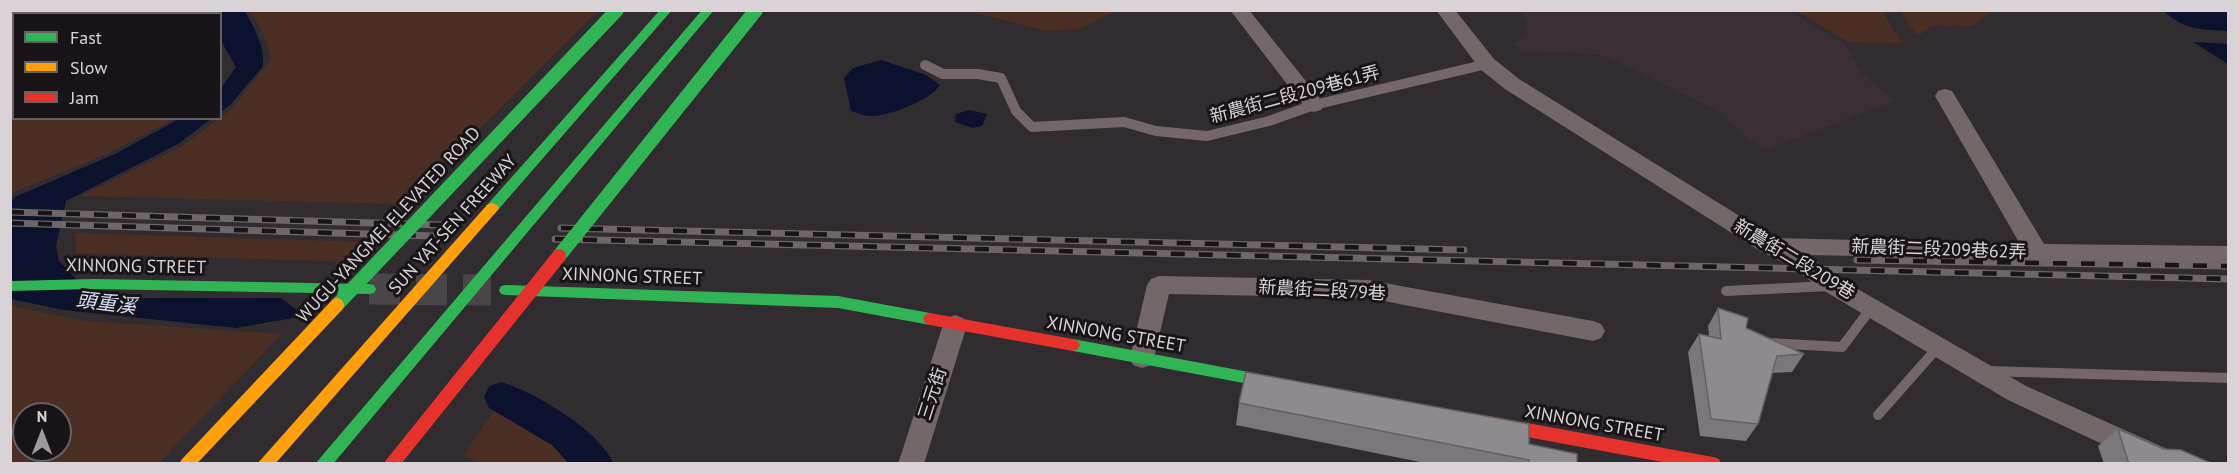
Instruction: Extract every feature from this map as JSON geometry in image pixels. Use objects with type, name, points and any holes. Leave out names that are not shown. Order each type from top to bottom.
[{"type":"main road","name":"WUGU-YANGMEI ELEVATED ROAD","points":[[187,464],[617,10]]},
{"type":"main road","name":"SUN YAT-SEN FREEWAY","points":[[266,464],[667,10]]},
{"type":"main road","points":[[323,464],[709,10]]},
{"type":"main road","points":[[392,464],[756,10]]},
{"type":"main road","name":"XINNONG STREET","points":[[10,286],[93,284],[369,289]]},
{"type":"main road","name":"XINNONG STREET","points":[[506,290],[838,302],[1303,388]]},
{"type":"main road","name":"XINNONG STREET","points":[[1475,420],[1713,464]]},
{"type":"main road","points":[[331,464],[354,428]]},
{"type":"street","points":[[1239,10],[1314,105]]},
{"type":"street","name":"新農街二段209巷","points":[[1445,10],[1487,64],[1553,112],[1768,245],[1796,259],[1834,286],[2017,393],[2174,464]]},
{"type":"street","name":"新農街二段209巷62弄","points":[[1945,96],[2037,253]]},
{"type":"street","name":"新農街二段209巷62弄","points":[[1768,245],[2037,253]]},
{"type":"street","points":[[2037,253],[2229,255]]},
{"type":"street","name":"新農街二段79巷","points":[[1142,358],[1159,285],[1368,289],[1593,331]]},
{"type":"street","name":"三元街","points":[[911,464],[955,325]]},
{"type":"lane","name":"新農街二段209巷61弄","points":[[925,65],[943,74],[978,74],[1001,78],[1011,105],[1020,119],[1032,127],[1124,122],[1156,131],[1207,136],[1269,121],[1314,105],[1487,64]]},
{"type":"lane","points":[[1726,291],[1834,286]]},
{"type":"lane","points":[[1768,343],[1842,347],[1872,307]]},
{"type":"lane","points":[[1878,415],[1939,346]]},
{"type":"lane","points":[[1980,371],[2229,378]]},
{"type":"shaded area","points":[[1528,10],[1790,11],[1846,45],[1861,73],[1895,101],[1765,150],[1739,131],[1718,111],[1605,56],[1563,52],[1521,53],[1513,43],[1526,36],[1527,20],[1521,14]]},
{"type":"shaded area","points":[[251,11],[598,11],[405,204],[80,196],[181,147],[217,120],[222,120],[222,116],[236,104],[271,59],[263,33]]},
{"type":"shaded area","points":[[970,11],[1114,11],[1080,29],[1045,31]]},
{"type":"shaded area","points":[[1796,11],[1882,11],[1902,43],[1848,42]]},
{"type":"shaded area","points":[[1900,11],[1990,11],[1983,19],[1970,26],[1934,26],[1918,36]]},
{"type":"shaded area","points":[[12,101],[12,120],[172,120],[107,154],[11,193],[10,102]]},
{"type":"shaded area","points":[[75,233],[367,242],[351,262],[76,253]]},
{"type":"shaded area","points":[[11,306],[85,321],[282,334],[159,463],[11,463]]},
{"type":"shaded area","points":[[495,410],[567,455],[573,463],[477,463],[464,454]]},
{"type":"water","points":[[245,11],[258,37],[263,59],[263,66],[231,104],[222,111],[222,87],[236,67],[222,43],[222,12],[214,12]]},
{"type":"water","points":[[2164,11],[2228,11],[2228,31],[2186,26]]},
{"type":"water","points":[[2193,42],[2228,44],[2228,64]]},
{"type":"water","points":[[881,60],[926,75],[940,85],[919,102],[887,114],[870,116],[851,111],[844,78],[853,68]]},
{"type":"water","points":[[969,110],[987,114],[982,126],[973,128],[955,122],[956,114]]},
{"type":"water","points":[[177,120],[210,120],[178,144],[66,201],[56,246],[59,261],[95,298],[281,298],[304,316],[236,328],[64,310],[11,299],[10,203],[15,197],[117,153]]},
{"type":"building","points":[[1718,308],[1748,318],[1746,328],[1804,354],[1777,356],[1758,424],[1711,419],[1699,334],[1721,339]]},
{"type":"building","points":[[1246,372],[1529,424],[1529,444],[1577,454],[1577,464],[1529,464],[1529,460],[1239,403]]},
{"type":"building","points":[[2118,429],[2164,449],[2181,450],[2213,464],[2129,464]]},
{"type":"waterway","name":"頭重溪","points":[[502,397],[565,434],[595,464]]},
{"type":"tunnel","points":[[369,289],[491,290]]},
{"type":"railway","points":[[10,212],[442,225]]},
{"type":"railway","points":[[10,223],[433,236]]},
{"type":"railway","points":[[561,228],[1464,250]]},
{"type":"railway","points":[[555,239],[2228,279]]},
{"type":"railway","points":[[1857,260],[2228,266]]},
{"type":"traffic: fast","points":[[337,305],[617,10]]},
{"type":"traffic: fast","points":[[492,208],[667,10]]},
{"type":"traffic: fast","points":[[323,464],[709,10]]},
{"type":"traffic: fast","points":[[559,256],[756,10]]},
{"type":"traffic: fast","points":[[10,286],[93,284],[369,289]]},
{"type":"traffic: fast","points":[[506,290],[838,302],[930,319]]},
{"type":"traffic: fast","points":[[1073,345],[1286,385]]},
{"type":"traffic: slow","points":[[265,464],[492,208]]},
{"type":"traffic: slow","points":[[187,464],[337,305]]},
{"type":"traffic: jam","points":[[392,464],[559,256]]},
{"type":"traffic: jam","points":[[930,319],[1073,345]]},
{"type":"traffic: jam","points":[[1489,423],[1713,464]]}]
